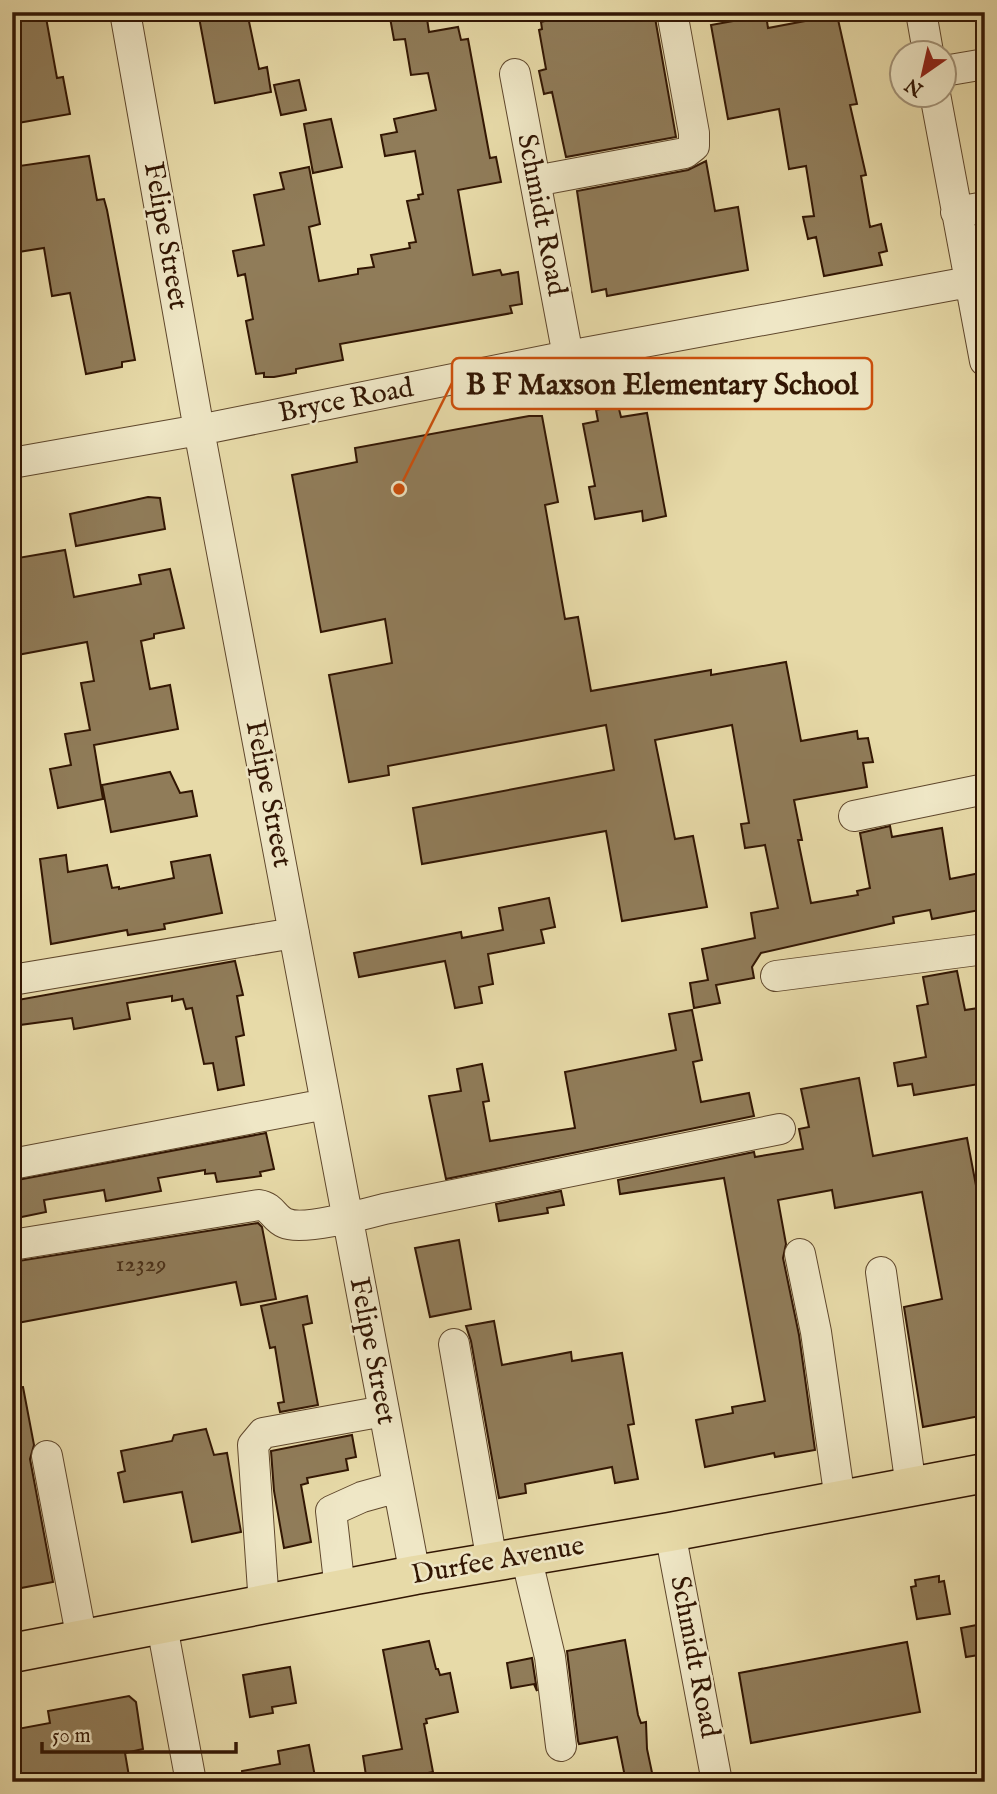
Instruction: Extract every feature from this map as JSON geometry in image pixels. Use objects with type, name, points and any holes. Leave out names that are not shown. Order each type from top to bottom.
[{"type":"main road","name":"Durfee Avenue","points":[[12,1653],[415,1575],[670,1532],[985,1473]]},
{"type":"street","name":"Felipe Street","points":[[125,12],[199,430],[415,1575]]},
{"type":"street","points":[[535,181],[685,153],[694,146],[694,133],[672,12]]},
{"type":"street","points":[[920,12],[925,38]]},
{"type":"street","points":[[958,69],[985,64]]},
{"type":"street","name":"Schmidt Road","points":[[515,74],[568,356]]},
{"type":"street","points":[[939,108],[970,210],[969,282],[981,326],[985,361]]},
{"type":"street","name":"Bryce Road","points":[[12,463],[199,430],[568,356],[969,282]]},
{"type":"street","points":[[854,816],[985,789]]},
{"type":"street","points":[[12,979],[294,933]]},
{"type":"street","points":[[776,976],[985,948]]},
{"type":"street","points":[[12,1164],[326,1104]]},
{"type":"street","points":[[12,1245],[259,1205],[270,1208],[280,1220],[291,1225],[348,1219],[384,1209],[780,1129]]},
{"type":"street","points":[[800,1254],[816,1332],[840,1500]]},
{"type":"street","points":[[881,1272],[911,1487]]},
{"type":"street","points":[[454,1344],[509,1559],[550,1657],[561,1746]]},
{"type":"street","points":[[264,1605],[253,1445],[263,1433],[384,1411]]},
{"type":"street","points":[[47,1457],[82,1640]]},
{"type":"street","points":[[340,1590],[331,1511],[362,1497],[398,1488]]},
{"type":"street","name":"Schmidt Road","points":[[670,1532],[718,1782]]},
{"type":"street","points":[[162,1626],[191,1782]]},
{"type":"building","points":[[45,12],[57,78],[63,77],[70,114],[12,124],[12,15]]},
{"type":"building","points":[[198,12],[247,12],[259,69],[267,67],[271,92],[215,103]]},
{"type":"building","points":[[389,12],[426,12],[429,32],[458,27],[461,40],[468,39],[490,158],[496,157],[501,182],[458,190],[473,275],[500,270],[502,275],[518,272],[522,304],[510,306],[512,313],[340,344],[343,360],[296,369],[296,373],[264,377],[264,373],[256,374],[246,321],[253,319],[245,274],[238,276],[233,251],[264,245],[254,195],[284,189],[280,173],[309,167],[320,224],[309,227],[319,281],[358,274],[358,269],[374,267],[371,255],[410,248],[409,243],[416,242],[407,201],[419,199],[418,195],[423,194],[415,151],[385,156],[381,135],[397,132],[394,119],[436,110],[428,73],[411,75],[405,39],[394,40]]},
{"type":"building","points":[[578,12],[654,12],[676,137],[566,157],[552,92],[544,94],[539,71],[546,69],[539,30],[542,29],[541,22]]},
{"type":"building","points":[[766,15],[768,28],[837,15],[857,104],[850,105],[866,175],[861,176],[870,227],[881,224],[887,251],[879,253],[882,265],[824,276],[816,237],[808,239],[803,217],[814,216],[806,166],[789,169],[779,109],[728,119],[711,25]]},
{"type":"building","points":[[299,80],[306,110],[281,115],[274,85]]},
{"type":"building","points":[[331,119],[342,167],[313,173],[304,124]]},
{"type":"building","points":[[89,156],[97,200],[104,199],[107,210],[135,360],[122,362],[122,367],[86,374],[70,293],[52,296],[44,248],[12,253],[12,167]]},
{"type":"building","points":[[706,161],[715,211],[738,207],[748,270],[607,296],[606,289],[592,292],[577,191],[688,170]]},
{"type":"building","points":[[618,405],[621,417],[647,413],[666,516],[643,521],[642,511],[595,519],[589,487],[595,486],[583,424],[598,421],[596,410]]},
{"type":"building","points":[[529,416],[542,416],[558,502],[545,505],[565,619],[578,617],[591,691],[711,670],[711,675],[786,662],[801,741],[857,731],[858,739],[868,738],[873,762],[863,763],[867,787],[794,800],[802,840],[798,840],[811,903],[858,895],[857,891],[870,888],[860,833],[890,826],[892,837],[942,828],[950,879],[985,872],[985,909],[932,919],[930,910],[893,917],[894,923],[761,953],[752,967],[754,978],[716,985],[720,1003],[694,1008],[690,983],[708,980],[702,949],[755,938],[751,913],[778,908],[765,845],[745,848],[741,824],[749,823],[732,725],[655,740],[675,839],[693,836],[707,907],[622,921],[606,831],[422,864],[413,808],[614,770],[606,725],[388,766],[389,775],[349,782],[329,675],[392,663],[385,619],[321,632],[292,475],[357,462],[355,448]]},
{"type":"building","points":[[148,497],[160,498],[165,529],[76,546],[70,514]]},
{"type":"building","points":[[65,550],[74,597],[141,584],[139,575],[170,569],[184,628],[154,634],[154,638],[141,641],[150,689],[170,685],[178,729],[94,745],[103,799],[58,808],[50,769],[71,765],[65,734],[90,730],[81,683],[94,681],[87,642],[12,656],[12,559]]},
{"type":"building","points":[[170,772],[180,793],[192,791],[197,816],[111,832],[102,785]]},
{"type":"building","points":[[66,855],[68,872],[107,865],[112,888],[119,889],[174,878],[171,862],[210,855],[222,913],[164,924],[165,929],[128,935],[127,930],[51,944],[40,859]]},
{"type":"building","points":[[549,898],[555,927],[541,930],[544,943],[488,954],[493,984],[479,987],[482,1003],[455,1008],[445,961],[359,977],[354,953],[461,932],[462,938],[503,930],[499,908]]},
{"type":"building","points":[[235,961],[243,995],[237,996],[244,1035],[236,1037],[244,1085],[218,1090],[213,1063],[204,1064],[192,1008],[186,1009],[183,999],[172,1001],[172,996],[127,1003],[130,1019],[74,1029],[72,1018],[12,1026],[12,1001]]},
{"type":"building","points":[[957,971],[965,1010],[985,1007],[985,1083],[914,1095],[912,1084],[898,1086],[894,1063],[926,1057],[917,1006],[928,1004],[923,977]]},
{"type":"building","points":[[692,1010],[702,1060],[693,1062],[701,1102],[749,1093],[754,1116],[446,1179],[429,1096],[461,1091],[457,1069],[482,1064],[489,1101],[483,1102],[490,1141],[575,1128],[565,1072],[676,1050],[669,1014]]},
{"type":"building","points":[[859,1078],[873,1156],[967,1138],[985,1233],[985,1255],[978,1257],[985,1293],[985,1415],[923,1427],[904,1307],[942,1299],[922,1192],[835,1208],[832,1190],[778,1200],[786,1244],[783,1258],[799,1335],[815,1450],[775,1457],[774,1453],[705,1467],[696,1420],[733,1413],[732,1407],[765,1401],[724,1178],[620,1194],[618,1180],[754,1152],[755,1157],[803,1149],[799,1129],[809,1127],[801,1089]]},
{"type":"building","points":[[266,1133],[274,1169],[260,1172],[261,1176],[217,1182],[215,1173],[205,1174],[205,1170],[158,1178],[161,1191],[106,1201],[104,1190],[44,1200],[46,1212],[12,1219],[12,1181]]},
{"type":"building","points":[[561,1191],[564,1205],[547,1208],[548,1213],[499,1221],[496,1204]]},
{"type":"building","points":[[258,1223],[262,1227],[276,1299],[241,1305],[236,1282],[12,1324],[12,1262]]},
{"type":"building","points":[[459,1240],[471,1309],[430,1317],[415,1248]]},
{"type":"building","points":[[307,1296],[312,1323],[303,1325],[318,1405],[280,1412],[278,1403],[284,1402],[275,1347],[270,1348],[261,1306]]},
{"type":"building","points":[[494,1321],[502,1365],[571,1352],[572,1361],[622,1353],[634,1424],[628,1425],[638,1479],[615,1483],[612,1467],[525,1484],[526,1493],[499,1498],[466,1326]]},
{"type":"building","points":[[23,1387],[34,1445],[30,1459],[53,1582],[21,1588],[12,1542],[12,1388]]},
{"type":"building","points":[[206,1429],[214,1455],[227,1453],[241,1532],[192,1542],[182,1492],[124,1502],[118,1473],[125,1471],[121,1451],[172,1441],[174,1435]]},
{"type":"building","points":[[352,1435],[356,1457],[346,1459],[348,1470],[307,1478],[308,1483],[301,1485],[311,1542],[284,1548],[274,1491],[271,1451]]},
{"type":"building","points":[[939,1576],[939,1582],[944,1581],[950,1614],[917,1619],[911,1587],[916,1586],[915,1580]]},
{"type":"building","points":[[982,1624],[985,1654],[966,1657],[961,1628]]},
{"type":"building","points":[[625,1640],[638,1715],[641,1723],[646,1722],[647,1749],[654,1782],[626,1782],[617,1737],[579,1744],[578,1741],[567,1651]]},
{"type":"building","points":[[429,1641],[436,1669],[440,1675],[450,1673],[458,1712],[426,1719],[427,1723],[424,1724],[433,1772],[403,1778],[404,1782],[367,1782],[363,1756],[402,1749],[383,1650]]},
{"type":"building","points":[[907,1642],[920,1712],[751,1743],[739,1673]]},
{"type":"building","points":[[532,1658],[537,1691],[534,1684],[511,1688],[507,1663]]},
{"type":"building","points":[[290,1667],[296,1703],[272,1707],[273,1713],[250,1717],[243,1675]]},
{"type":"building","points":[[129,1696],[136,1702],[143,1749],[125,1753],[130,1782],[12,1782],[12,1730],[50,1723],[48,1711]]},
{"type":"building","points":[[309,1745],[316,1782],[243,1782],[242,1771],[280,1764],[278,1751]]},
{"type":"place","name":"B F Maxson Elementary School","points":[[399,489]]}]
